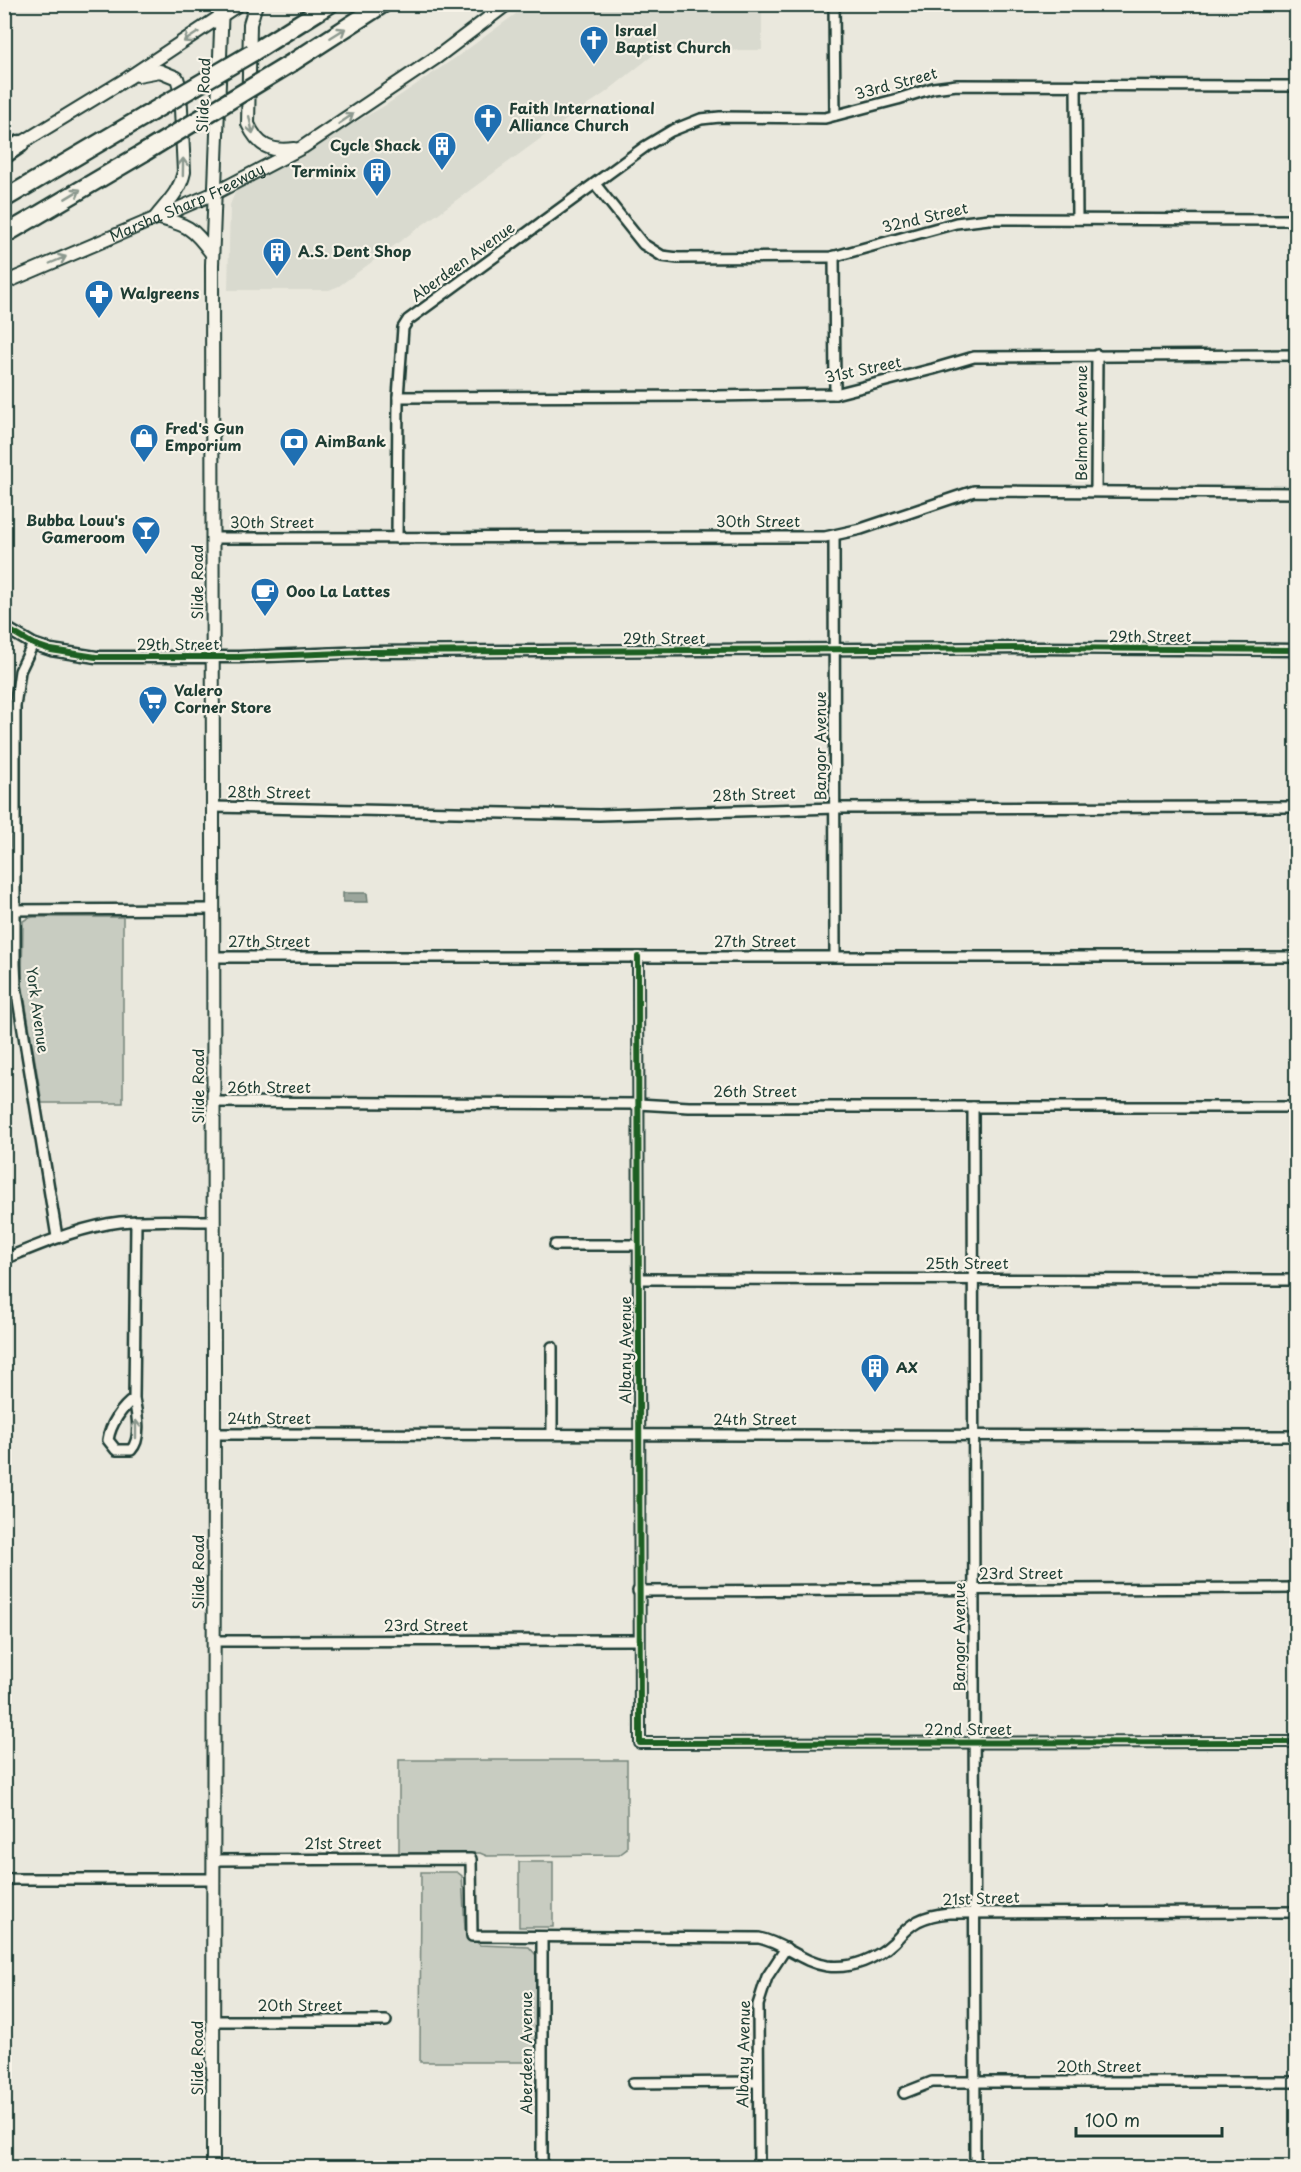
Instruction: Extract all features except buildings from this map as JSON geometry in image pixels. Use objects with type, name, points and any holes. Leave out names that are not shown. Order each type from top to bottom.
[{"type":"highway","points":[[4,234],[293,62],[382,4]]},
{"type":"highway","points":[[4,199],[326,6]]},
{"type":"highway","points":[[4,154],[21,144]]},
{"type":"main road","points":[[21,144],[129,78],[222,11],[239,4]]},
{"type":"main road","points":[[256,4],[250,24],[249,124],[262,146],[272,150],[303,147]]},
{"type":"main road","name":"Marsha Sharp Freeway","points":[[4,283],[215,193],[303,147],[437,57],[507,4]]},
{"type":"main road","name":"Slide Road","points":[[213,2168],[212,254],[222,11]]},
{"type":"main road","points":[[129,78],[160,71],[177,78],[180,88],[184,172],[182,184],[156,217],[184,224],[199,234],[212,254]]},
{"type":"street","points":[[834,4],[835,115]]},
{"type":"street","name":"33rd Street","points":[[595,184],[671,131],[700,119],[720,117],[825,118],[933,88],[957,85],[1296,86]]},
{"type":"street","points":[[1076,85],[1077,219]]},
{"type":"street","name":"32nd Street","points":[[595,184],[643,244],[662,256],[678,258],[834,256],[956,223],[989,219],[1296,220]]},
{"type":"street","name":"Aberdeen Avenue","points":[[398,538],[398,397],[404,328],[408,320],[595,184]]},
{"type":"street","points":[[834,256],[835,394]]},
{"type":"street","name":"Belmont Avenue","points":[[1096,492],[1097,355]]},
{"type":"street","name":"31st Street","points":[[398,397],[835,394],[974,357],[1296,355]]},
{"type":"street","name":"30th Street","points":[[212,538],[834,536],[974,492],[1296,493]]},
{"type":"street","name":"Bangor Avenue","points":[[834,536],[835,957]]},
{"type":"street","name":"29th Street","points":[[4,627],[33,644],[65,654],[96,657],[213,657],[381,652],[836,649],[1296,650]]},
{"type":"street","name":"York Avenue","points":[[33,644],[20,671],[15,706],[9,910],[16,987],[57,1238]]},
{"type":"street","name":"28th Street","points":[[213,807],[599,815],[836,808],[1296,807]]},
{"type":"street","points":[[9,910],[213,909]]},
{"type":"street","name":"27th Street","points":[[214,957],[1296,957]]},
{"type":"street","name":"Albany Avenue","points":[[638,957],[640,1743]]},
{"type":"street","name":"26th Street","points":[[214,1102],[638,1104],[689,1107],[1296,1107]]},
{"type":"street","name":"Bangor Avenue","points":[[973,1107],[975,2168]]},
{"type":"street","points":[[134,1399],[127,1404],[110,1430],[108,1440],[116,1450],[131,1450],[136,1441],[134,1399],[136,1221]]},
{"type":"street","points":[[4,1259],[57,1238],[99,1226],[136,1221],[214,1221]]},
{"type":"street","points":[[555,1245],[638,1245]]},
{"type":"street","name":"25th Street","points":[[638,1279],[1296,1280]]},
{"type":"street","points":[[552,1347],[552,1434]]},
{"type":"street","name":"24th Street","points":[[214,1434],[1296,1436]]},
{"type":"street","name":"23rd Street","points":[[638,1591],[1296,1588]]},
{"type":"street","name":"23rd Street","points":[[214,1641],[638,1640]]},
{"type":"street","name":"22nd Street","points":[[640,1743],[1296,1742]]},
{"type":"street","name":"21st Street","points":[[214,1860],[471,1859],[472,1936],[759,1938],[771,1940],[813,1963],[828,1966],[860,1963],[876,1956],[916,1922],[930,1916],[949,1913],[1296,1912]]},
{"type":"street","points":[[4,1879],[214,1879]]},
{"type":"street","name":"Aberdeen Avenue","points":[[542,1938],[542,2168]]},
{"type":"street","name":"Albany Avenue","points":[[759,2168],[758,2011],[761,1990],[786,1948]]},
{"type":"street","name":"20th Street","points":[[213,2021],[386,2021]]},
{"type":"street","points":[[633,2082],[758,2082]]},
{"type":"street","name":"20th Street","points":[[904,2093],[932,2082],[1296,2082]]},
{"type":"shaded area","points":[[528,5],[762,5],[762,50],[664,50],[657,52],[605,93],[339,286],[329,290],[228,290],[230,205],[236,190],[386,105]]},
{"type":"shaded area","points":[[343,893],[367,893],[368,902],[343,902]]},
{"type":"shaded area","points":[[34,917],[123,917],[123,1103],[42,1103],[22,983],[23,921]]},
{"type":"shaded area","points":[[399,1760],[627,1760],[627,1849],[619,1855],[487,1856],[480,1853],[399,1853]]},
{"type":"shaded area","points":[[519,1862],[553,1862],[553,1927],[519,1927]]},
{"type":"shaded area","points":[[421,1872],[457,1872],[462,1876],[465,1929],[467,1934],[480,1945],[529,1947],[536,1955],[535,2062],[420,2062]]},
{"type":"cycle path","points":[[4,627],[33,644],[51,650],[96,657],[239,657],[369,652],[1041,648],[1296,650]]},
{"type":"cycle path","points":[[638,957],[640,1743],[1296,1742]]},
{"type":"place","name":"Israel Baptist Church","points":[[594,66]]},
{"type":"place","name":"Faith International Alliance Church","points":[[488,144]]},
{"type":"place","name":"Cycle Shack","points":[[442,172]]},
{"type":"place","name":"Terminix","points":[[377,198]]},
{"type":"place","name":"A.S. Dent Shop","points":[[277,278]]},
{"type":"place","name":"Walgreens","points":[[99,320]]},
{"type":"place","name":"Fred's Gun Emporium","points":[[144,464]]},
{"type":"place","name":"AimBank","points":[[294,468]]},
{"type":"place","name":"Bubba Louu's Gameroom","points":[[146,556]]},
{"type":"place","name":"Ooo La Lattes","points":[[265,618]]},
{"type":"place","name":"Valero Corner Store","points":[[153,726]]},
{"type":"place","name":"AX","points":[[875,1394]]}]
